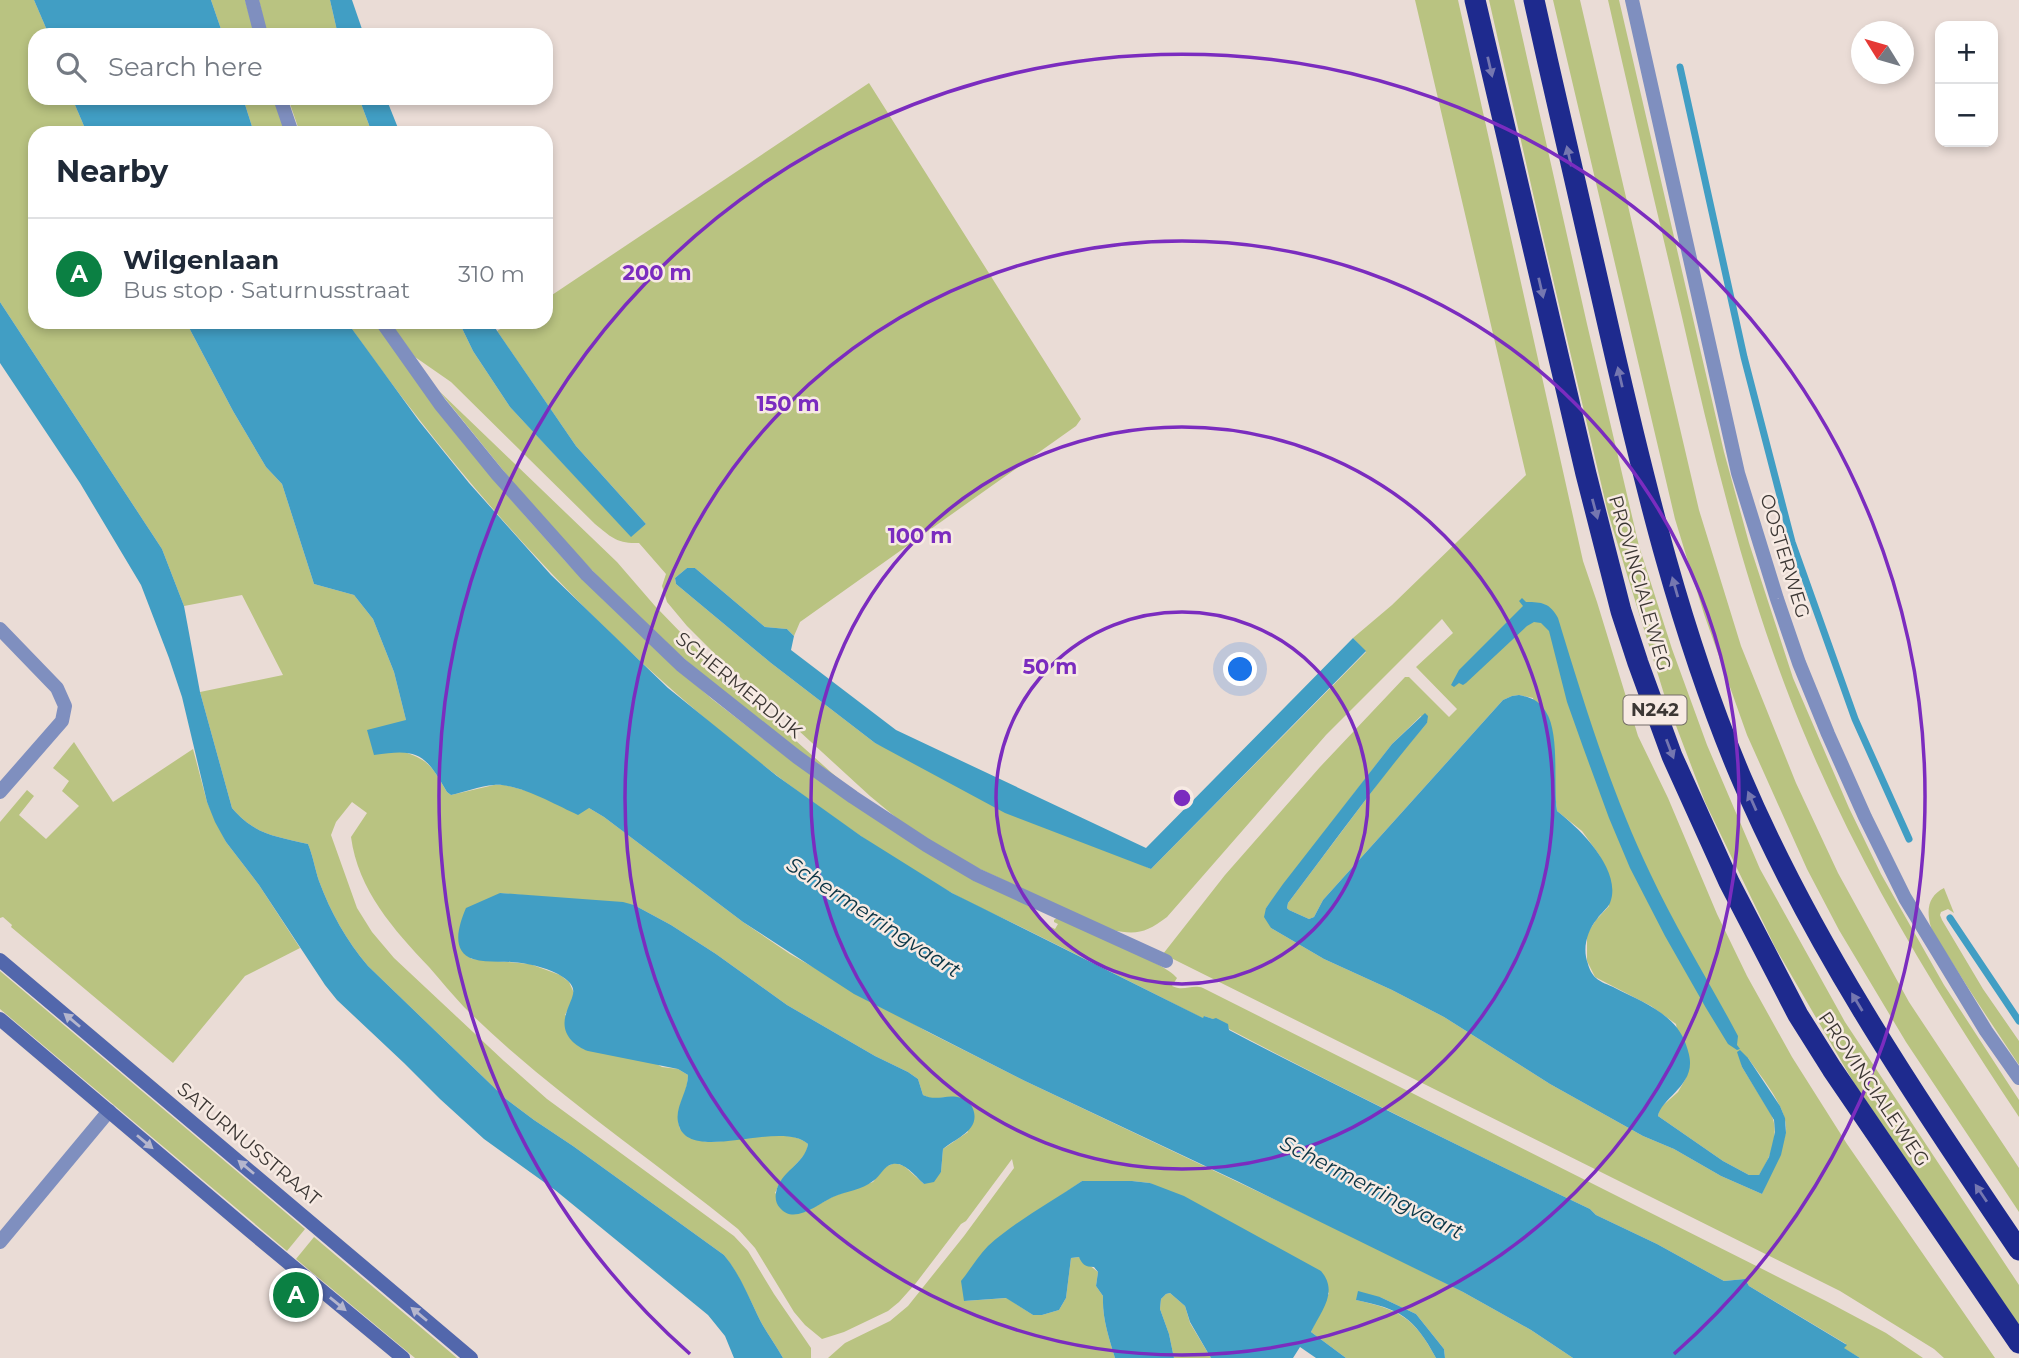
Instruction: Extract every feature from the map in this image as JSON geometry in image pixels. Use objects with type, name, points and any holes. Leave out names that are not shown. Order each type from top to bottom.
[{"type":"highway","name":"PROVINCIALEWEG","points":[[1475,0],[1573,422],[1618,598],[1672,756],[1729,882],[1798,1015],[1839,1081],[2019,1343]]},
{"type":"highway","name":"PROVINCIALEWEG","points":[[1534,0],[1640,461],[1686,627],[1731,751],[1802,906],[1842,976],[1914,1095],[2019,1250]]},
{"type":"street","points":[[252,0],[259,28]]},
{"type":"street","name":"OOSTERWEG","points":[[1632,0],[1738,473],[1799,663],[1865,817],[1905,898],[1986,1031],[2019,1078]]},
{"type":"street","points":[[282,105],[290,126]]},
{"type":"street","name":"SCHERMERDIJK","points":[[387,329],[440,404],[497,474],[587,575],[681,664],[797,757],[926,845],[977,875],[1166,961]]},
{"type":"street","points":[[0,629],[57,688],[65,706],[62,721],[0,792]]},
{"type":"street","name":"SATURNUSSTRAAT","points":[[0,960],[471,1358]]},
{"type":"street","points":[[0,1018],[403,1358]]},
{"type":"street","points":[[0,1242],[108,1111]]},
{"type":"green space","points":[[0,0],[34,0],[46,28],[28,28],[28,105],[75,105],[84,126],[28,126],[28,329],[190,329],[266,467],[282,484],[314,584],[354,595],[373,619],[394,672],[406,720],[401,751],[424,761],[438,776],[447,792],[451,795],[505,785],[589,808],[790,954],[928,1032],[1463,1292],[1531,1330],[1573,1358],[1445,1358],[1444,1349],[1416,1314],[1380,1297],[1356,1300],[1404,1317],[1413,1324],[1436,1358],[1346,1358],[1311,1332],[1329,1293],[1150,1183],[1082,1181],[1056,1199],[964,1301],[1007,1298],[1033,1315],[1059,1310],[1066,1298],[1071,1258],[1079,1257],[1098,1272],[1096,1286],[1103,1296],[1105,1320],[1115,1358],[828,1358],[845,1343],[890,1321],[908,1306],[1014,1168],[1012,1159],[966,1221],[899,1302],[888,1311],[844,1332],[822,1339],[794,1312],[755,1248],[738,1229],[529,1066],[464,1007],[403,939],[380,908],[361,874],[351,837],[367,813],[352,802],[336,822],[331,835],[357,908],[372,932],[394,958],[547,1099],[734,1236],[748,1251],[811,1348],[811,1358],[783,1358],[724,1255],[506,1099],[360,956],[329,904],[308,844],[257,829],[232,808],[200,692],[283,675],[242,595],[184,606],[162,549],[0,302]],"holes":[[[500,893],[634,905],[671,925],[787,1005],[908,1072],[918,1079],[923,1095],[932,1099],[947,1097],[968,1132],[943,1149],[941,1172],[924,1184],[904,1166],[895,1163],[885,1167],[873,1182],[834,1196],[805,1212],[775,1193],[780,1182],[806,1153],[808,1144],[799,1139],[775,1135],[710,1142],[680,1129],[678,1114],[688,1075],[678,1069],[662,1067],[565,1015],[574,993],[569,982],[560,975],[530,964],[472,959],[463,952]]]},
{"type":"green space","points":[[211,0],[245,0],[253,28],[221,28]]},
{"type":"green space","points":[[259,0],[330,0],[336,28],[265,28]]},
{"type":"green space","points":[[1415,0],[1458,0],[1583,561],[1638,736],[1668,798],[1717,914],[1747,976],[1792,1057],[1847,1144],[1995,1358],[1944,1358],[1934,1349],[1840,1291],[1163,954],[1225,875],[1320,767],[1405,677],[1409,677],[1449,717],[1457,709],[1416,667],[1453,633],[1442,619],[1326,735],[1167,917],[1141,931],[1111,930],[954,857],[911,830],[870,796],[687,626],[667,602],[662,586],[666,574],[639,543],[615,539],[595,524],[451,382],[415,357],[394,329],[462,329],[473,351],[510,407],[631,536],[646,524],[576,446],[497,331],[553,329],[553,294],[869,83],[1081,419],[1076,426],[800,622],[794,636],[787,629],[765,627],[695,568],[687,568],[675,578],[676,584],[771,663],[875,743],[1151,869],[1366,652],[1353,638],[1392,605],[1526,475]],"holes":[[[1512,696],[1533,698],[1557,811],[1582,831],[1600,856],[1609,906],[1587,934],[1587,961],[1595,977],[1651,1006],[1676,1024],[1686,1078],[1678,1092],[1660,1108],[1658,1116],[1723,1161],[1749,1175],[1759,1175],[1770,1153],[1775,1129],[1771,1114],[1742,1067],[1740,1058],[1748,1058],[1773,1093],[1783,1113],[1786,1131],[1762,1194],[1643,1136],[1550,1084],[1444,1017],[1324,959],[1271,928],[1266,908],[1392,744],[1421,716],[1427,723],[1397,758],[1288,903],[1289,910],[1309,919],[1314,917],[1323,900],[1503,700]]]},
{"type":"green space","points":[[1489,0],[1514,0],[1639,546],[1707,745],[1760,869],[1845,1022],[2019,1285],[2019,1325],[1854,1083],[1775,947],[1705,802],[1664,694],[1608,513]]},
{"type":"green space","points":[[1553,0],[1580,0],[1699,510],[1741,646],[1796,783],[1838,873],[1909,1002],[2019,1168],[2019,1212],[1906,1042],[1839,930],[1807,869],[1747,735],[1704,614],[1675,519]]},
{"type":"green space","points":[[1608,0],[1619,0],[1724,452],[1749,543],[1793,678],[1849,808],[1881,874],[1944,985],[2019,1100],[2019,1117],[1932,982],[1879,890],[1831,794],[1788,693],[1752,588],[1721,480]]},
{"type":"green space","points":[[245,105],[278,105],[286,126],[252,126]]},
{"type":"green space","points":[[290,105],[362,105],[369,126],[298,126]]},
{"type":"green space","points":[[352,329],[380,329],[479,462],[568,564],[653,647],[712,699],[792,761],[1033,908],[1043,923],[1055,929],[1058,924],[1054,920],[1057,918],[1140,955],[1177,978],[1172,986],[1203,988],[1826,1301],[1886,1333],[1923,1358],[1860,1358],[1843,1348],[1846,1344],[1749,1286],[1745,1279],[1724,1281],[1657,1244],[1596,1215],[1590,1209],[1229,1029],[1227,1024],[1204,1016],[1204,1019],[969,902],[898,861],[811,801],[744,750],[618,640],[502,520],[397,390]]},
{"type":"green space","points":[[439,391],[617,562],[718,671],[852,791],[718,689],[631,611],[541,517]]},
{"type":"green space","points":[[74,742],[113,802],[193,749],[207,802],[226,842],[259,885],[300,948],[245,976],[173,1063],[11,927],[3,917],[0,918],[0,822],[27,790],[34,796],[19,815],[46,839],[79,806],[62,791],[69,781],[53,768]]},
{"type":"green space","points":[[1944,888],[1954,913],[1948,909],[1941,912],[1942,920],[1983,989],[2019,1041],[2019,1065],[1931,928],[1930,904],[1933,896]]},
{"type":"green space","points":[[0,971],[305,1229],[287,1251],[0,1009]]},
{"type":"green space","points":[[314,1237],[457,1358],[415,1358],[296,1259]]},
{"type":"green space","points":[[1170,1293],[1185,1306],[1190,1323],[1211,1358],[1174,1358],[1160,1309],[1161,1299]]},
{"type":"water","points":[[34,0],[211,0],[221,28],[46,28]]},
{"type":"water","points":[[330,0],[352,0],[362,28],[336,28]]},
{"type":"water","points":[[75,105],[245,105],[252,126],[84,126]]},
{"type":"water","points":[[362,105],[389,105],[397,126],[369,126]]},
{"type":"water","points":[[0,302],[162,549],[184,606],[200,692],[232,808],[257,829],[308,844],[329,904],[360,956],[506,1099],[724,1255],[783,1358],[734,1358],[725,1336],[708,1315],[555,1190],[484,1139],[337,1000],[325,985],[215,822],[207,802],[182,697],[141,585],[80,483],[0,363]]},
{"type":"water","name":"Schermerringvaart","points":[[190,329],[352,329],[419,421],[469,483],[551,575],[668,688],[777,776],[861,836],[952,893],[1203,1018],[1216,1018],[1228,1024],[1229,1030],[1590,1209],[1596,1215],[1657,1244],[1724,1281],[1745,1279],[1749,1286],[1847,1345],[1844,1348],[1860,1358],[1573,1358],[1531,1330],[1463,1292],[1025,1081],[854,994],[743,922],[589,808],[578,815],[537,796],[504,785],[451,795],[433,769],[419,757],[401,752],[374,755],[367,730],[406,720],[394,672],[373,619],[354,595],[314,584],[282,484],[266,467]]},
{"type":"water","points":[[462,329],[496,329],[576,446],[646,524],[631,537],[510,407],[473,351]]},
{"type":"water","points":[[687,568],[695,568],[765,627],[787,629],[794,636],[791,650],[896,730],[1146,848],[1353,638],[1366,651],[1151,869],[1005,813],[875,743],[771,663],[676,584],[675,578]]},
{"type":"water","points":[[1522,598],[1526,602],[1549,606],[1558,618],[1599,747],[1636,842],[1671,914],[1738,1036],[1737,1045],[1740,1049],[1728,1044],[1706,1008],[1630,868],[1567,702],[1549,631],[1541,623],[1534,622],[1466,683],[1459,683],[1454,687],[1451,685],[1459,670],[1523,606],[1519,601]]},
{"type":"water","points":[[1519,695],[1538,702],[1550,721],[1555,746],[1557,811],[1597,851],[1610,877],[1610,903],[1593,924],[1586,940],[1585,952],[1590,969],[1600,981],[1665,1016],[1680,1032],[1687,1046],[1690,1062],[1686,1079],[1664,1104],[1658,1116],[1723,1161],[1749,1175],[1759,1175],[1769,1157],[1775,1132],[1774,1120],[1742,1067],[1737,1052],[1740,1050],[1780,1106],[1785,1118],[1786,1133],[1781,1155],[1762,1194],[1643,1136],[1550,1084],[1444,1017],[1324,959],[1271,928],[1264,917],[1266,908],[1283,884],[1392,744],[1425,713],[1428,716],[1427,723],[1288,903],[1289,910],[1309,919],[1314,917],[1323,900],[1503,700]]},
{"type":"water","points":[[500,893],[634,905],[716,954],[787,1005],[908,1072],[918,1079],[923,1095],[966,1100],[973,1109],[974,1123],[966,1133],[943,1149],[941,1172],[934,1182],[924,1184],[906,1168],[893,1164],[864,1186],[833,1197],[806,1212],[786,1213],[776,1201],[778,1186],[802,1157],[808,1144],[795,1137],[777,1136],[715,1142],[698,1141],[685,1135],[678,1116],[688,1075],[678,1069],[588,1051],[573,1042],[566,1032],[566,1014],[573,988],[566,979],[530,964],[473,959],[461,950],[458,937],[466,908]]},
{"type":"water","points":[[1082,1181],[1150,1183],[1184,1196],[1321,1271],[1326,1279],[1328,1294],[1311,1332],[1346,1358],[1316,1358],[1300,1347],[1293,1358],[1211,1358],[1190,1322],[1185,1306],[1170,1293],[1161,1299],[1160,1309],[1174,1358],[1115,1358],[1105,1320],[1103,1296],[1096,1286],[1098,1272],[1094,1267],[1084,1265],[1079,1257],[1071,1258],[1066,1298],[1059,1310],[1033,1315],[1006,1298],[964,1301],[961,1281],[988,1246]]},
{"type":"water","points":[[1358,1291],[1380,1297],[1416,1314],[1444,1349],[1445,1358],[1436,1358],[1413,1324],[1395,1311],[1356,1300]]},
{"type":"waterway","points":[[1680,67],[1744,357],[1792,542],[1855,719],[1909,839]]},
{"type":"waterway","points":[[1950,918],[2019,1021]]},
{"type":"place","name":"Wilgenlaan","points":[[296,1295]]}]
